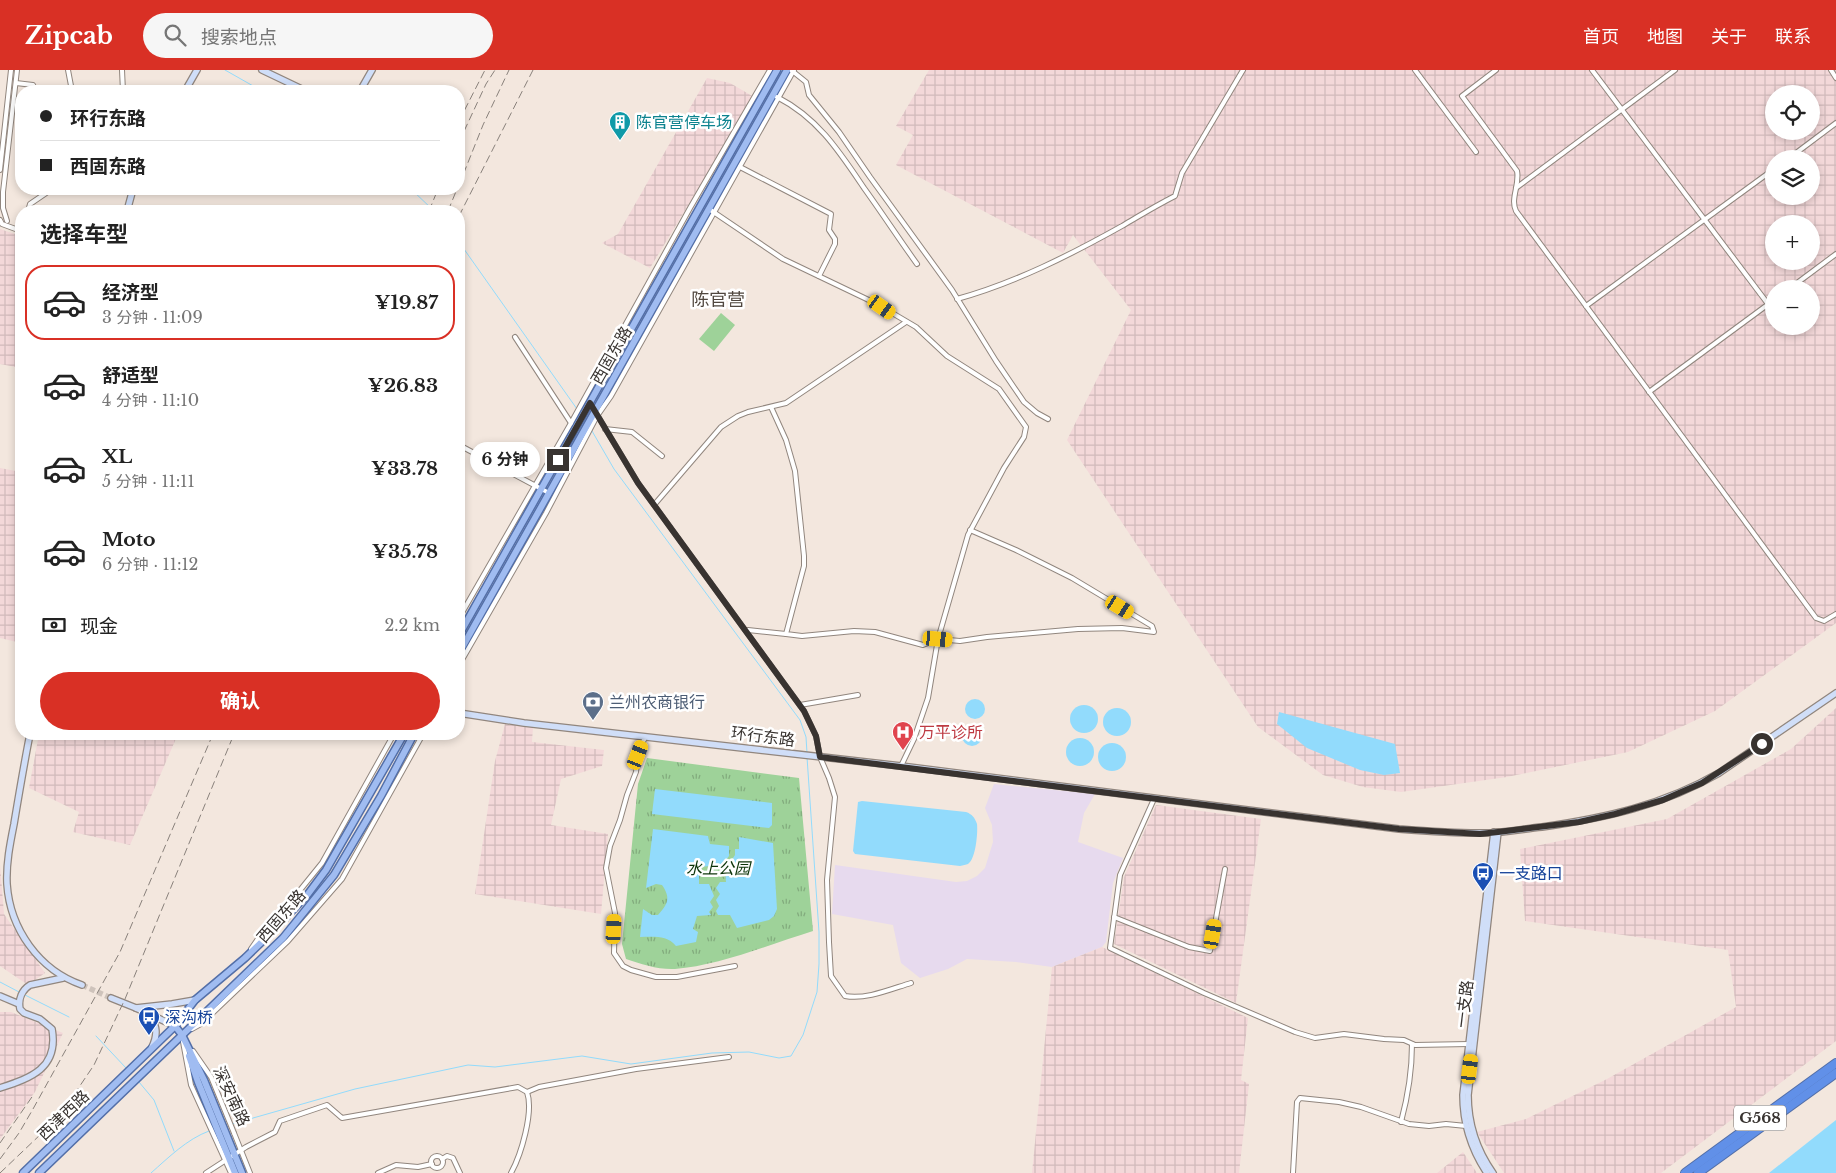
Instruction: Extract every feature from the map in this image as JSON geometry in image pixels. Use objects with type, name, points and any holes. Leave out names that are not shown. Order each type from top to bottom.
[{"type":"highway","name":"G568","points":[[1685,1173],[1836,1063]]},
{"type":"highway","name":"G568","points":[[1698,1173],[1836,1073]]},
{"type":"main road","name":"西固东路","points":[[465,624],[541,489],[574,425],[588,406],[777,70]]},
{"type":"main road","name":"西固东路","points":[[465,642],[792,70]]},
{"type":"main road","points":[[503,557],[511,561]]},
{"type":"main road","name":"西固东路","points":[[122,1077],[175,1026],[195,1000],[245,958],[308,894],[326,870],[401,740]]},
{"type":"main road","name":"西固东路","points":[[129,1086],[283,938],[315,900],[334,874],[381,796],[411,740]]},
{"type":"main road","points":[[175,1026],[182,1035]]},
{"type":"main road","name":"深安南路","points":[[182,1035],[204,1080],[221,1137],[236,1173]]},
{"type":"main road","name":"西津西路","points":[[23,1173],[122,1077]]},
{"type":"main road","name":"西津西路","points":[[39,1173],[129,1086]]},
{"type":"main road","name":"深安南路","points":[[230,1158],[242,1173]]},
{"type":"street","points":[[0,170],[11,70]]},
{"type":"street","points":[[17,70],[16,83],[33,85]]},
{"type":"street","points":[[68,70],[71,85]]},
{"type":"street","points":[[122,70],[122,85]]},
{"type":"street","points":[[188,85],[197,70]]},
{"type":"street","points":[[262,70],[293,85]]},
{"type":"street","points":[[363,85],[372,70]]},
{"type":"street","points":[[465,607],[534,485],[574,425],[582,402],[672,240],[770,70]]},
{"type":"street","points":[[792,70],[806,82],[809,96],[839,132],[957,299],[1024,402],[1048,419]]},
{"type":"street","points":[[957,299],[989,290],[1024,275],[1107,234],[1175,196],[1182,173],[1242,70]]},
{"type":"street","points":[[1415,70],[1476,152]]},
{"type":"street","points":[[1496,70],[1462,96],[1517,171],[1514,204],[1516,212],[1816,618],[1824,621],[1836,614]]},
{"type":"street","points":[[1592,70],[1765,300]]},
{"type":"street","points":[[1516,188],[1675,70]]},
{"type":"street","points":[[1830,70],[1836,78]]},
{"type":"street","points":[[7,221],[3,208],[3,192],[15,91]]},
{"type":"street","points":[[901,766],[914,739],[928,698],[938,639],[970,530],[1004,468],[1024,437],[1026,427],[999,389],[947,356],[916,326],[906,322],[878,304],[782,259],[711,211],[740,166],[776,97],[796,107],[814,122],[833,143],[917,264]]},
{"type":"street","points":[[1800,150],[1836,123]]},
{"type":"street","points":[[740,166],[831,214],[829,230],[835,239],[835,244],[819,276]]},
{"type":"street","points":[[1586,306],[1765,176]]},
{"type":"street","points":[[30,205],[43,195]]},
{"type":"street","points":[[0,220],[2,224],[15,229]]},
{"type":"street","points":[[1801,280],[1836,254]]},
{"type":"street","points":[[1649,392],[1765,306]]},
{"type":"street","points":[[654,505],[721,427],[743,414],[786,403],[906,322]]},
{"type":"street","points":[[465,655],[546,513],[583,436],[515,337]]},
{"type":"street","points":[[588,406],[605,429],[638,483],[800,705],[816,736],[818,757],[829,778],[835,797],[827,880],[831,976],[845,996],[854,998],[911,983]]},
{"type":"street","points":[[771,407],[786,440],[795,471],[804,556],[804,566],[786,634]]},
{"type":"street","points":[[605,429],[632,432],[662,456]]},
{"type":"street","points":[[465,448],[549,493]]},
{"type":"street","points":[[748,630],[802,636],[854,631],[875,632],[923,645],[938,639],[960,641],[1078,629],[1122,628],[1154,632],[1152,626],[1072,578],[970,530]]},
{"type":"street","name":"环行东路","points":[[465,714],[524,723],[901,766],[1399,829],[1480,834],[1601,817],[1638,808],[1683,792],[1719,773],[1836,693]]},
{"type":"street","points":[[800,705],[858,695]]},
{"type":"street","points":[[645,737],[638,755],[636,772],[610,846],[606,868],[615,913],[614,953],[624,966],[656,978],[677,977],[735,966]]},
{"type":"street","points":[[29,740],[8,858],[7,883],[9,903],[15,921],[26,942],[41,960],[63,978],[82,985]]},
{"type":"street","points":[[245,958],[262,933],[294,898],[322,862],[391,740]]},
{"type":"street","points":[[182,1035],[201,1024],[288,941],[328,897],[342,879],[420,740]]},
{"type":"street","points":[[1154,799],[1120,875],[1110,948],[1204,993],[1295,1032],[1315,1038],[1344,1034],[1404,1040],[1412,1044],[1469,1044]]},
{"type":"street","name":"一支路","points":[[1487,1173],[1475,1154],[1466,1126],[1463,1094],[1496,832]]},
{"type":"street","name":"一支路","points":[[1492,1173],[1474,1140],[1470,1125],[1468,1095],[1496,832]]},
{"type":"street","points":[[1114,917],[1188,947],[1210,951],[1225,869]]},
{"type":"street","points":[[0,1088],[21,1081],[42,1070],[54,1039],[52,1028],[40,1019],[24,1013],[20,1009],[20,997],[26,987],[63,978]]},
{"type":"street","points":[[1,998],[19,1004]]},
{"type":"street","points":[[111,998],[175,1026]]},
{"type":"street","points":[[136,1008],[195,1000]]},
{"type":"street","points":[[150,1015],[156,1030],[156,1039],[152,1047]]},
{"type":"street","name":"深安南路","points":[[182,1035],[204,1080],[234,1133],[250,1173]]},
{"type":"street","name":"深安南路","points":[[182,1035],[191,1085],[221,1137]]},
{"type":"street","points":[[1401,1122],[1407,1102],[1412,1064],[1412,1044]]},
{"type":"street","points":[[526,1092],[539,1087],[636,1068],[729,1057]]},
{"type":"street","points":[[206,1173],[275,1132],[280,1121],[327,1105],[342,1118],[518,1087],[526,1092]]},
{"type":"street","points":[[511,1173],[524,1141],[528,1114],[526,1092]]},
{"type":"street","points":[[1293,1173],[1296,1102],[1300,1098],[1339,1102],[1361,1107],[1401,1122],[1429,1126],[1446,1124],[1466,1126]]},
{"type":"street","points":[[432,1164],[434,1156],[439,1156],[442,1159]]},
{"type":"street","points":[[442,1159],[447,1156],[453,1158],[460,1173]]},
{"type":"street","name":"深安南路","points":[[230,1158],[230,1173]]},
{"type":"street","points":[[378,1173],[396,1165],[418,1167],[432,1164],[440,1167],[443,1163],[442,1159]]},
{"type":"shaded area","points":[[929,70],[1836,70],[1836,623],[1715,711],[1628,752],[1507,777],[1401,792],[1363,787],[1323,775],[1258,727],[1067,440],[1131,310],[1073,235],[1063,253],[896,165],[913,135],[896,126]]},
{"type":"shaded area","points":[[707,78],[730,83],[754,97],[650,268],[602,243],[618,234]]},
{"type":"shaded area","points":[[0,229],[15,234],[15,367],[0,364]]},
{"type":"shaded area","points":[[0,468],[15,471],[15,642],[0,638]]},
{"type":"shaded area","points":[[1836,708],[1836,1041],[1661,1173],[1504,1173],[1477,1132],[1526,1119],[1607,1079],[1736,1007],[1728,950],[1525,921],[1520,849],[1667,819],[1791,749]]},
{"type":"shaded area","points":[[505,724],[533,727],[532,742],[604,750],[602,766],[561,779],[551,825],[608,834],[601,914],[475,894],[495,761]]},
{"type":"shaded area","points":[[38,740],[175,740],[130,845],[73,832],[79,812],[29,788]]},
{"type":"shaded area","points":[[994,784],[1095,794],[1084,813],[1078,842],[1123,858],[1113,883],[1106,942],[1102,947],[1052,967],[1016,962],[967,959],[948,969],[920,978],[901,963],[893,925],[832,914],[835,865],[956,882],[967,881],[977,876],[985,868],[993,842],[992,825],[985,808]]},
{"type":"shaded area","points":[[1156,805],[1261,819],[1236,1003],[1114,944],[1124,877]]},
{"type":"shaded area","points":[[0,865],[4,914],[45,973],[28,985],[0,966]]},
{"type":"shaded area","points":[[1102,947],[1248,1018],[1241,1080],[1249,1084],[1239,1173],[1032,1173],[1052,967]]},
{"type":"shaded area","points":[[0,1012],[11,1012],[63,1033],[35,1092],[0,1139]]},
{"type":"shaded area","points":[[1463,1152],[1477,1173],[1437,1173]]},
{"type":"green space","points":[[721,313],[735,325],[714,351],[699,339]]},
{"type":"green space","name":"水上公园","points":[[647,758],[799,778],[813,931],[744,954],[692,967],[663,969],[626,959],[622,944],[638,784]]},
{"type":"water","points":[[971,699],[979,699],[985,705],[985,713],[979,719],[971,719],[965,713],[965,705]]},
{"type":"water","points":[[1084,705],[1094,709],[1098,719],[1094,729],[1084,733],[1074,729],[1070,719],[1074,709]]},
{"type":"water","points":[[1117,708],[1127,712],[1131,722],[1127,732],[1117,736],[1107,732],[1103,722],[1107,712]]},
{"type":"water","points":[[1279,712],[1395,744],[1400,773],[1384,775],[1360,770],[1307,748],[1277,724]]},
{"type":"water","points":[[968,726],[976,726],[982,732],[982,740],[976,746],[968,746],[962,740],[962,732]]},
{"type":"water","points":[[1080,738],[1090,742],[1094,752],[1090,762],[1080,766],[1070,762],[1066,752],[1070,742]]},
{"type":"water","points":[[1112,743],[1122,747],[1126,757],[1122,767],[1112,771],[1102,767],[1098,757],[1102,747]]},
{"type":"water","points":[[655,789],[772,803],[772,825],[769,828],[652,814]]},
{"type":"water","points":[[858,802],[966,812],[972,815],[977,828],[976,845],[971,861],[960,866],[855,854],[853,851]]},
{"type":"water","points":[[653,829],[708,836],[710,844],[729,846],[729,856],[722,865],[699,867],[699,884],[709,884],[714,896],[710,902],[713,907],[709,912],[711,915],[697,916],[693,929],[698,932],[696,942],[676,946],[664,938],[640,937],[643,909],[652,915],[658,915],[667,901],[667,894],[662,885],[656,884],[646,888]]},
{"type":"water","points":[[739,837],[773,843],[777,909],[774,916],[769,920],[737,928],[730,915],[718,915],[716,911],[719,906],[716,900],[720,894],[716,888],[720,882],[726,882],[725,870],[735,855],[735,849],[739,849]]},
{"type":"water","points":[[1836,1120],[1836,1173],[1769,1173]]},
{"type":"waterway","points":[[225,70],[251,85]]},
{"type":"waterway","points":[[417,195],[428,205]]},
{"type":"waterway","points":[[465,250],[577,409]]},
{"type":"waterway","points":[[592,431],[614,469],[800,720],[806,737],[807,753]]},
{"type":"waterway","points":[[232,1124],[355,1089],[468,1065],[495,1067],[582,1056],[631,1064],[712,1053],[749,1052],[779,1058],[791,1056],[803,1035],[817,992],[819,964],[819,932],[807,757]]},
{"type":"waterway","points":[[0,982],[19,992]]},
{"type":"waterway","points":[[25,995],[69,1017]]},
{"type":"waterway","points":[[96,1036],[126,1068]]},
{"type":"waterway","points":[[139,1082],[154,1100],[174,1151]]},
{"type":"waterway","points":[[151,1173],[185,1144],[209,1131]]},
{"type":"tunnel","points":[[82,985],[111,998]]},
{"type":"railway","points":[[465,109],[485,70]]},
{"type":"railway","points":[[465,129],[486,84],[495,70]]},
{"type":"railway","points":[[465,170],[483,125],[509,70]]},
{"type":"railway","points":[[465,205],[533,70]]},
{"type":"railway","points":[[431,205],[436,195]]},
{"type":"railway","points":[[450,205],[455,195]]},
{"type":"railway","points":[[0,1159],[19,1133],[33,1109],[120,952],[210,740]]},
{"type":"railway","points":[[0,1173],[42,1133],[69,1102],[94,1065],[125,999],[232,740]]},
{"type":"railway","points":[[0,1143],[34,1094]]},
{"type":"place","name":"陈官营停车场","points":[[620,141]]},
{"type":"place","name":"兰州农商银行","points":[[593,721]]},
{"type":"place","name":"万平诊所","points":[[903,751]]},
{"type":"place","name":"一支路口","points":[[1483,892]]},
{"type":"place","name":"深沟桥","points":[[149,1036]]},
{"type":"district","name":"陈官营","points":[[718,300]]},
{"type":"route","points":[[558,460],[590,403],[638,483],[804,711],[816,736],[820,757],[1399,829],[1480,834],[1579,822],[1638,808],[1663,800],[1702,783],[1748,755],[1762,744]]}]
